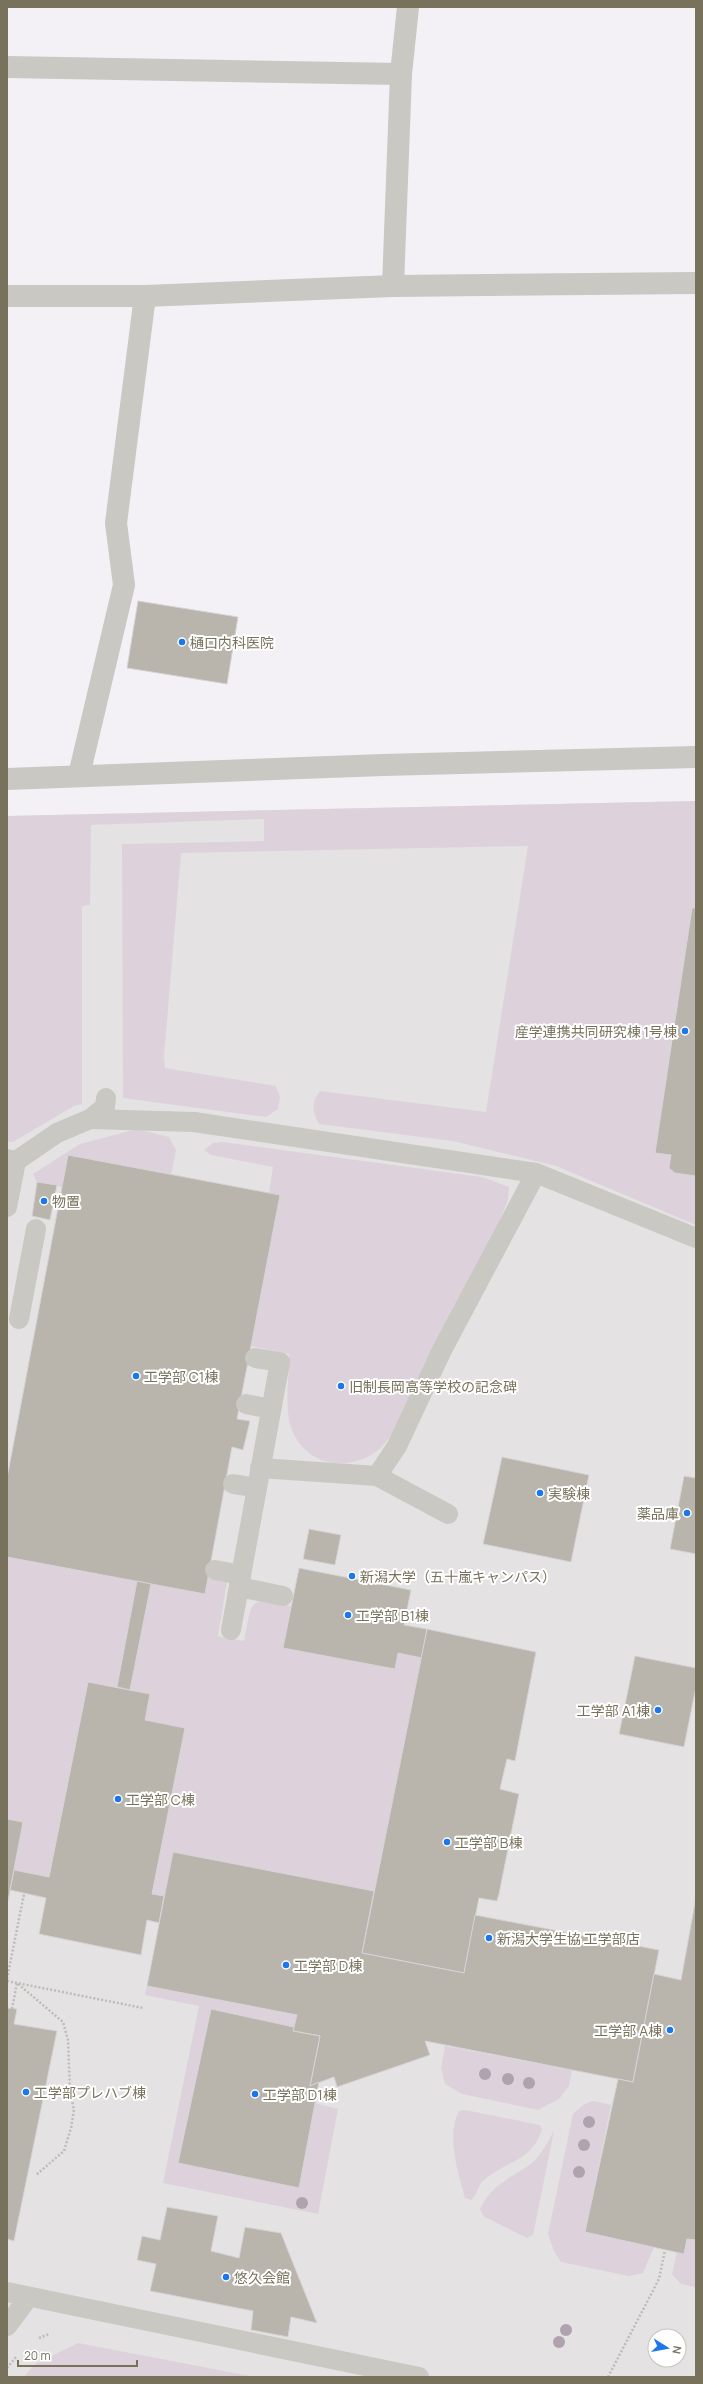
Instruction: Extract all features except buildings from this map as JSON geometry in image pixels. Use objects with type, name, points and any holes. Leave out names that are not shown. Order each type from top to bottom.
[{"type":"street","points":[[393,286],[401,74],[408,7]]},
{"type":"street","points":[[7,67],[401,74]]},
{"type":"street","points":[[7,296],[145,296],[393,286],[696,283]]},
{"type":"street","points":[[79,775],[124,585],[116,524],[145,296]]},
{"type":"street","points":[[7,778],[695,754]]},
{"type":"lane","points":[[7,1207],[12,1160],[57,1133],[90,1119],[105,1107],[106,1098]]},
{"type":"lane","points":[[90,1119],[194,1122],[536,1173],[696,1238]]},
{"type":"lane","points":[[377,1476],[397,1446],[442,1350],[536,1173]]},
{"type":"lane","points":[[21,1320],[36,1229]]},
{"type":"lane","points":[[231,1630],[280,1362],[255,1358]]},
{"type":"lane","points":[[246,1404],[271,1409]]},
{"type":"lane","points":[[260,1468],[377,1476],[448,1514]]},
{"type":"lane","points":[[233,1484],[257,1488]]},
{"type":"lane","points":[[215,1570],[240,1581],[283,1596]]},
{"type":"lane","points":[[7,2292],[28,2298],[419,2377]]},
{"type":"lane","points":[[7,2326],[28,2298]]},
{"type":"path","points":[[24,1894],[7,1980],[143,2008]]},
{"type":"path","points":[[12,2009],[17,1983]]},
{"type":"path","points":[[17,1983],[63,2022],[68,2040],[70,2092],[74,2110],[71,2128],[64,2150],[36,2175]]},
{"type":"path","points":[[608,2377],[659,2279],[665,2250]]},
{"type":"shaded area","name":"新潟大学（五十嵐キャンパス）","points":[[696,801],[696,2377],[7,2377],[7,816]]},
{"type":"shaded area","points":[[696,801],[696,908],[692,908],[655,1153],[671,1155],[696,1176],[696,1225],[556,1166],[453,1141],[319,1124],[314,1111],[314,1103],[320,1091],[486,1112],[528,846],[181,853],[164,1056],[165,1068],[276,1086],[280,1097],[278,1109],[266,1117],[123,1098],[122,844],[264,841],[264,819],[91,825],[90,905],[82,906],[82,1104],[74,1106],[13,1142],[7,1142],[7,816]]},
{"type":"shaded area","points":[[137,1129],[169,1137],[176,1150],[171,1175],[68,1155],[62,1187],[37,1182],[33,1174],[80,1144]]},
{"type":"shaded area","points":[[222,1142],[482,1177],[509,1187],[508,1200],[501,1218],[401,1424],[377,1451],[362,1459],[348,1463],[333,1463],[320,1459],[308,1452],[298,1442],[291,1428],[287,1405],[289,1354],[251,1346],[279,1195],[269,1193],[273,1167],[211,1155],[204,1150],[213,1143]]},
{"type":"shaded area","points":[[7,1557],[137,1581],[117,1687],[88,1682],[49,1877],[14,1870],[23,1822],[7,1819]]},
{"type":"shaded area","points":[[208,1578],[227,1582],[218,1636],[244,1641],[251,1609],[254,1604],[266,1601],[291,1606],[283,1648],[394,1669],[398,1653],[422,1658],[374,1891],[173,1852],[164,1896],[152,1894],[185,1728],[145,1720],[150,1694],[130,1690],[151,1584],[204,1594]]},
{"type":"shaded area","points":[[147,1986],[297,2015],[294,2027],[211,2009],[178,2162],[298,2188],[315,2103],[338,2109],[318,2214],[163,2183],[199,2006],[145,1995]]},
{"type":"shaded area","points":[[445,2046],[572,2070],[569,2086],[559,2099],[538,2110],[462,2094],[445,2084],[441,2068]]},
{"type":"shaded area","points":[[593,2101],[611,2105],[585,2232],[654,2247],[643,2273],[629,2276],[561,2262],[554,2251],[548,2234],[573,2114],[583,2105]]},
{"type":"shaded area","points":[[465,2110],[540,2125],[542,2129],[531,2149],[524,2155],[490,2175],[482,2182],[475,2196],[471,2200],[465,2198],[454,2154],[453,2143],[455,2121],[459,2111]]},
{"type":"shaded area","points":[[554,2131],[533,2235],[527,2238],[483,2216],[480,2209],[489,2194],[507,2179],[532,2163],[543,2150]]},
{"type":"shaded area","points":[[687,2239],[696,2240],[696,2287],[681,2284],[672,2274],[677,2252],[684,2254]]},
{"type":"shaded area","points":[[78,2343],[255,2377],[24,2377],[35,2364]]},
{"type":"place","name":"樋口内科医院","points":[[182,642]]},
{"type":"place","name":"産学連携共同研究棟 1号棟","points":[[685,1031]]},
{"type":"place","name":"物置","points":[[44,1201]]},
{"type":"place","name":"工学部 C1棟","points":[[136,1376]]},
{"type":"place","name":"旧制長岡高等学校の記念碑","points":[[341,1386]]},
{"type":"place","name":"実験棟","points":[[540,1493]]},
{"type":"place","name":"薬品庫","points":[[687,1513]]},
{"type":"place","name":"新潟大学（五十嵐キャンパス）","points":[[352,1576]]},
{"type":"place","name":"工学部 B1棟","points":[[348,1615]]},
{"type":"place","name":"工学部 A1棟","points":[[658,1710]]},
{"type":"place","name":"工学部 C棟","points":[[118,1799]]},
{"type":"place","name":"工学部 B棟","points":[[447,1842]]},
{"type":"place","name":"新潟大学生協 工学部店","points":[[489,1938]]},
{"type":"place","name":"工学部 D棟","points":[[286,1965]]},
{"type":"place","name":"工学部 A棟","points":[[670,2030]]},
{"type":"place","name":"工学部プレハブ棟","points":[[26,2092]]},
{"type":"place","name":"工学部 D1棟","points":[[255,2094]]},
{"type":"place","name":"悠久会館","points":[[226,2277]]}]
